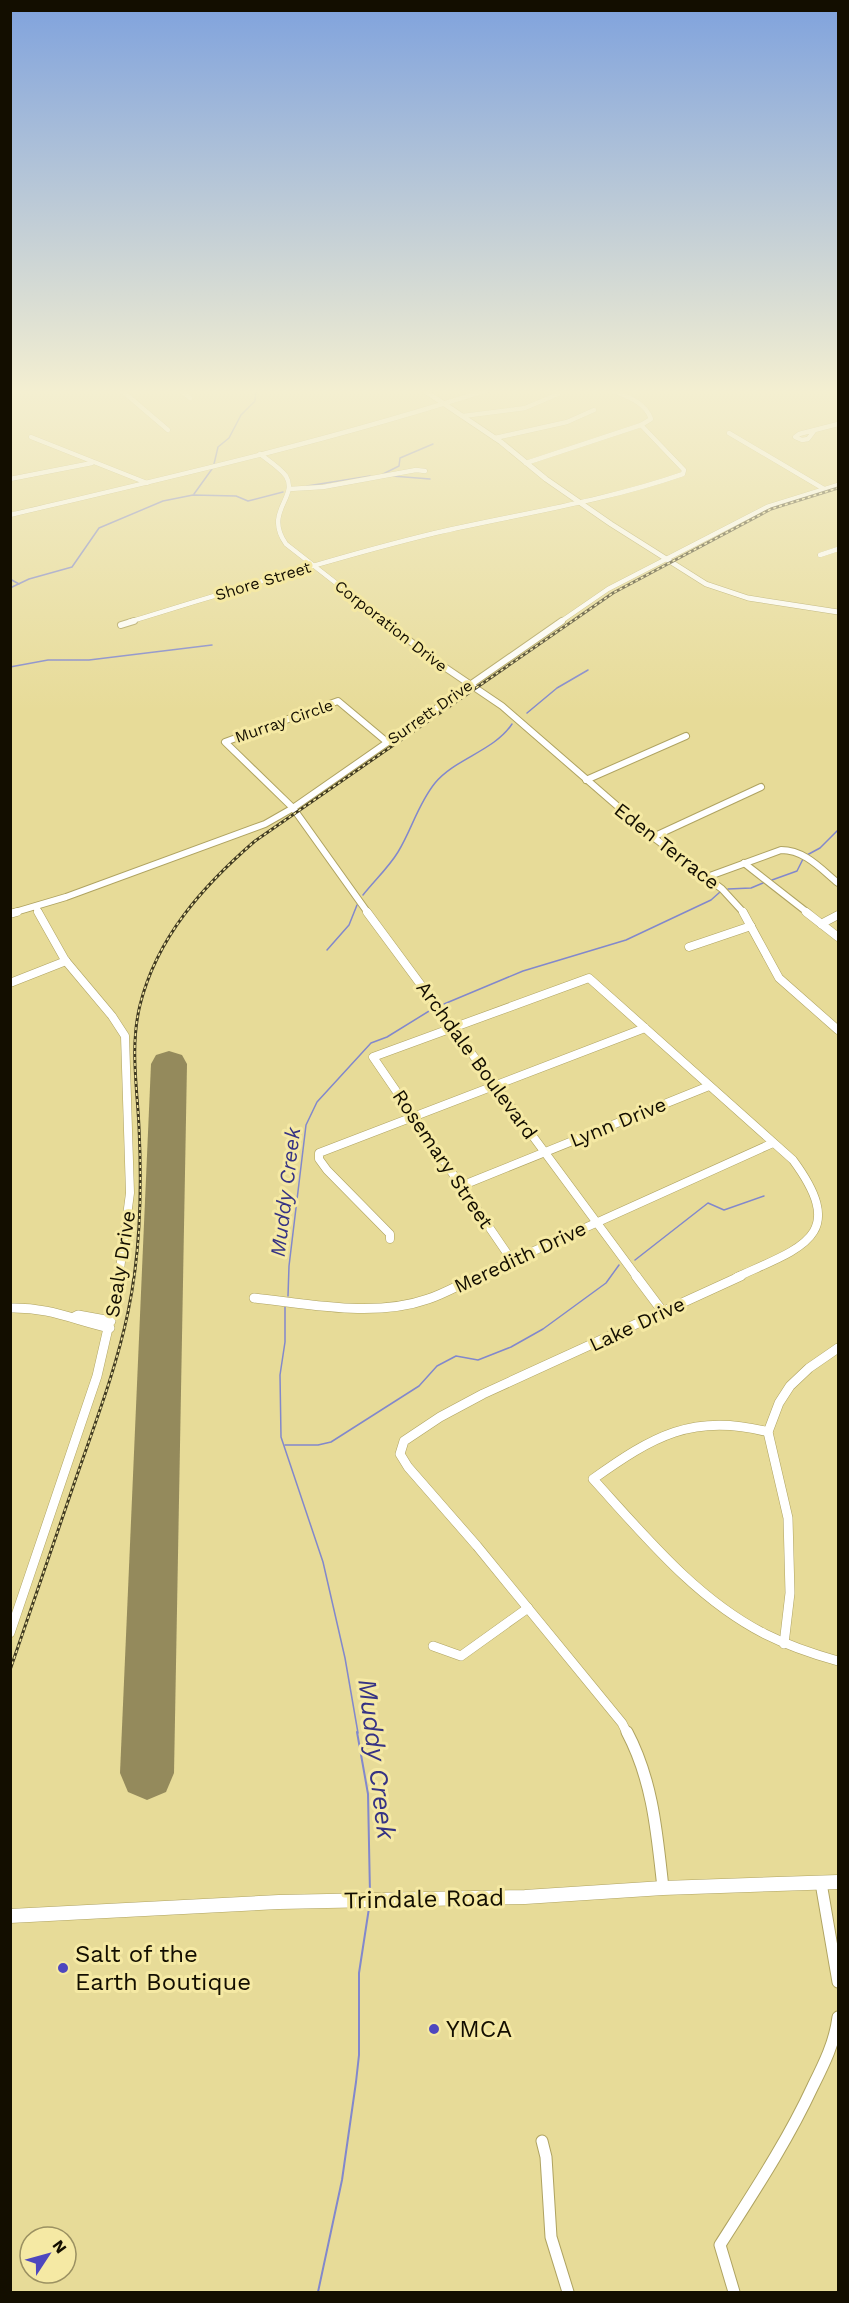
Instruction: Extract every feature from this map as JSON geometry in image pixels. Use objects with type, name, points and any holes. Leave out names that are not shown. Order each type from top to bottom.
[{"type":"main road","points":[[572,496],[706,584],[732,594],[838,612]]},
{"type":"main road","name":"Trindale Road","points":[[10,1916],[239,1906],[279,1902],[525,1897],[663,1888],[838,1882]]},
{"type":"street","points":[[10,515],[90,496]]},
{"type":"street","name":"Corporation Drive","points":[[286,496],[278,516],[278,533],[286,544],[470,685]]},
{"type":"street","name":"Shore Street","points":[[121,625],[313,565],[448,530],[602,501],[615,496]]},
{"type":"street","name":"Surrett Drive","points":[[10,914],[36,907],[265,824],[292,808],[583,605],[665,559],[766,508],[801,496]]},
{"type":"street","points":[[820,555],[838,549]]},
{"type":"street","name":"Eden Terrace","points":[[470,685],[502,705],[652,837],[707,877],[734,901],[751,926],[779,978],[838,1030]]},
{"type":"street","name":"Murray Circle","points":[[292,808],[225,742],[339,700],[387,742]]},
{"type":"street","points":[[585,780],[686,736]]},
{"type":"street","points":[[652,837],[761,788]]},
{"type":"street","name":"Archdale Boulevard","points":[[292,808],[663,1312]]},
{"type":"street","points":[[707,877],[789,849],[798,852],[838,882]]},
{"type":"street","points":[[744,863],[838,938]]},
{"type":"street","name":"Sealy Drive","points":[[10,1633],[97,1376],[111,1324],[125,1242],[130,1193],[125,1036],[113,1015],[66,961],[45,928],[36,907]]},
{"type":"street","points":[[821,924],[838,915]]},
{"type":"street","points":[[690,947],[751,926]]},
{"type":"street","points":[[10,983],[66,961]]},
{"type":"street","name":"Lake Drive","points":[[373,1057],[589,978],[810,1177],[821,1193],[827,1214],[822,1230],[813,1240],[793,1253],[483,1394],[440,1417],[404,1441],[400,1454],[408,1467],[622,1723],[637,1747],[648,1779],[663,1888]]},
{"type":"street","points":[[390,1239],[390,1234],[320,1162],[318,1155],[322,1151],[645,1028]]},
{"type":"street","name":"Rosemary Street","points":[[373,1057],[513,1262]]},
{"type":"street","name":"Lynn Drive","points":[[461,1186],[709,1086]]},
{"type":"street","name":"Meredith Drive","points":[[254,1298],[373,1309],[401,1306],[428,1299],[773,1143]]},
{"type":"street","points":[[10,1308],[27,1307],[74,1317],[77,1321],[111,1324]]},
{"type":"street","points":[[784,1644],[790,1575],[788,1518],[768,1432],[778,1403],[790,1386],[809,1368],[838,1348]]},
{"type":"street","points":[[768,1432],[703,1424],[673,1429],[626,1456],[593,1479],[694,1585],[721,1609],[746,1625],[784,1644],[838,1661]]},
{"type":"street","points":[[433,1646],[461,1656],[528,1608]]},
{"type":"street","points":[[821,1883],[838,1982]]},
{"type":"street","points":[[734,2292],[720,2245],[788,2135],[813,2088],[833,2040],[838,2017]]},
{"type":"street","points":[[542,2142],[546,2157],[551,2237],[568,2292]]},
{"type":"waterway","points":[[19,584],[72,567],[99,528],[163,501],[186,496]]},
{"type":"waterway","points":[[237,496],[248,501],[266,496]]},
{"type":"waterway","points":[[10,579],[19,584]]},
{"type":"waterway","points":[[10,588],[19,584]]},
{"type":"waterway","points":[[10,667],[48,660],[89,660],[212,645]]},
{"type":"waterway","name":"Muddy Creek","points":[[527,713],[557,688],[588,670]]},
{"type":"waterway","name":"Muddy Creek","points":[[363,895],[398,852],[424,799],[435,783],[453,767],[495,741],[512,724]]},
{"type":"waterway","points":[[807,855],[820,848],[838,830]]},
{"type":"waterway","points":[[772,880],[797,871],[803,859]]},
{"type":"waterway","points":[[728,889],[751,888],[763,883]]},
{"type":"waterway","points":[[444,1004],[523,971],[626,940],[711,900],[720,892]]},
{"type":"waterway","name":"Muddy Creek","points":[[327,950],[349,925],[357,905]]},
{"type":"waterway","name":"Muddy Creek","points":[[288,1296],[289,1266],[306,1125],[317,1102],[371,1043],[387,1037],[434,1008]]},
{"type":"waterway","points":[[635,1260],[708,1203],[724,1210],[764,1196]]},
{"type":"waterway","points":[[285,1445],[318,1445],[331,1442],[419,1386],[437,1366],[456,1356],[478,1360],[511,1347],[543,1329],[606,1283],[619,1265]]},
{"type":"waterway","name":"Muddy Creek","points":[[285,1307],[285,1342],[280,1375],[281,1437],[323,1562],[345,1658],[358,1733]]},
{"type":"waterway","name":"Muddy Creek","points":[[357,1732],[368,1794],[370,1894]]},
{"type":"waterway","name":"Muddy Creek","points":[[318,2292],[342,2180],[356,2082],[359,2055],[359,1973],[369,1908]]},
{"type":"runway","points":[[147,1773],[169,1064]]},
{"type":"railway","points":[[10,1670],[104,1398],[123,1334],[136,1266],[139,1220],[140,1150],[135,1066],[137,1020],[148,980],[158,957],[184,914],[217,876],[255,841],[613,593],[771,509],[811,496]]},
{"type":"place","name":"Salt of the Earth Boutique","points":[[63,1968]]},
{"type":"place","name":"YMCA","points":[[434,2029]]}]
